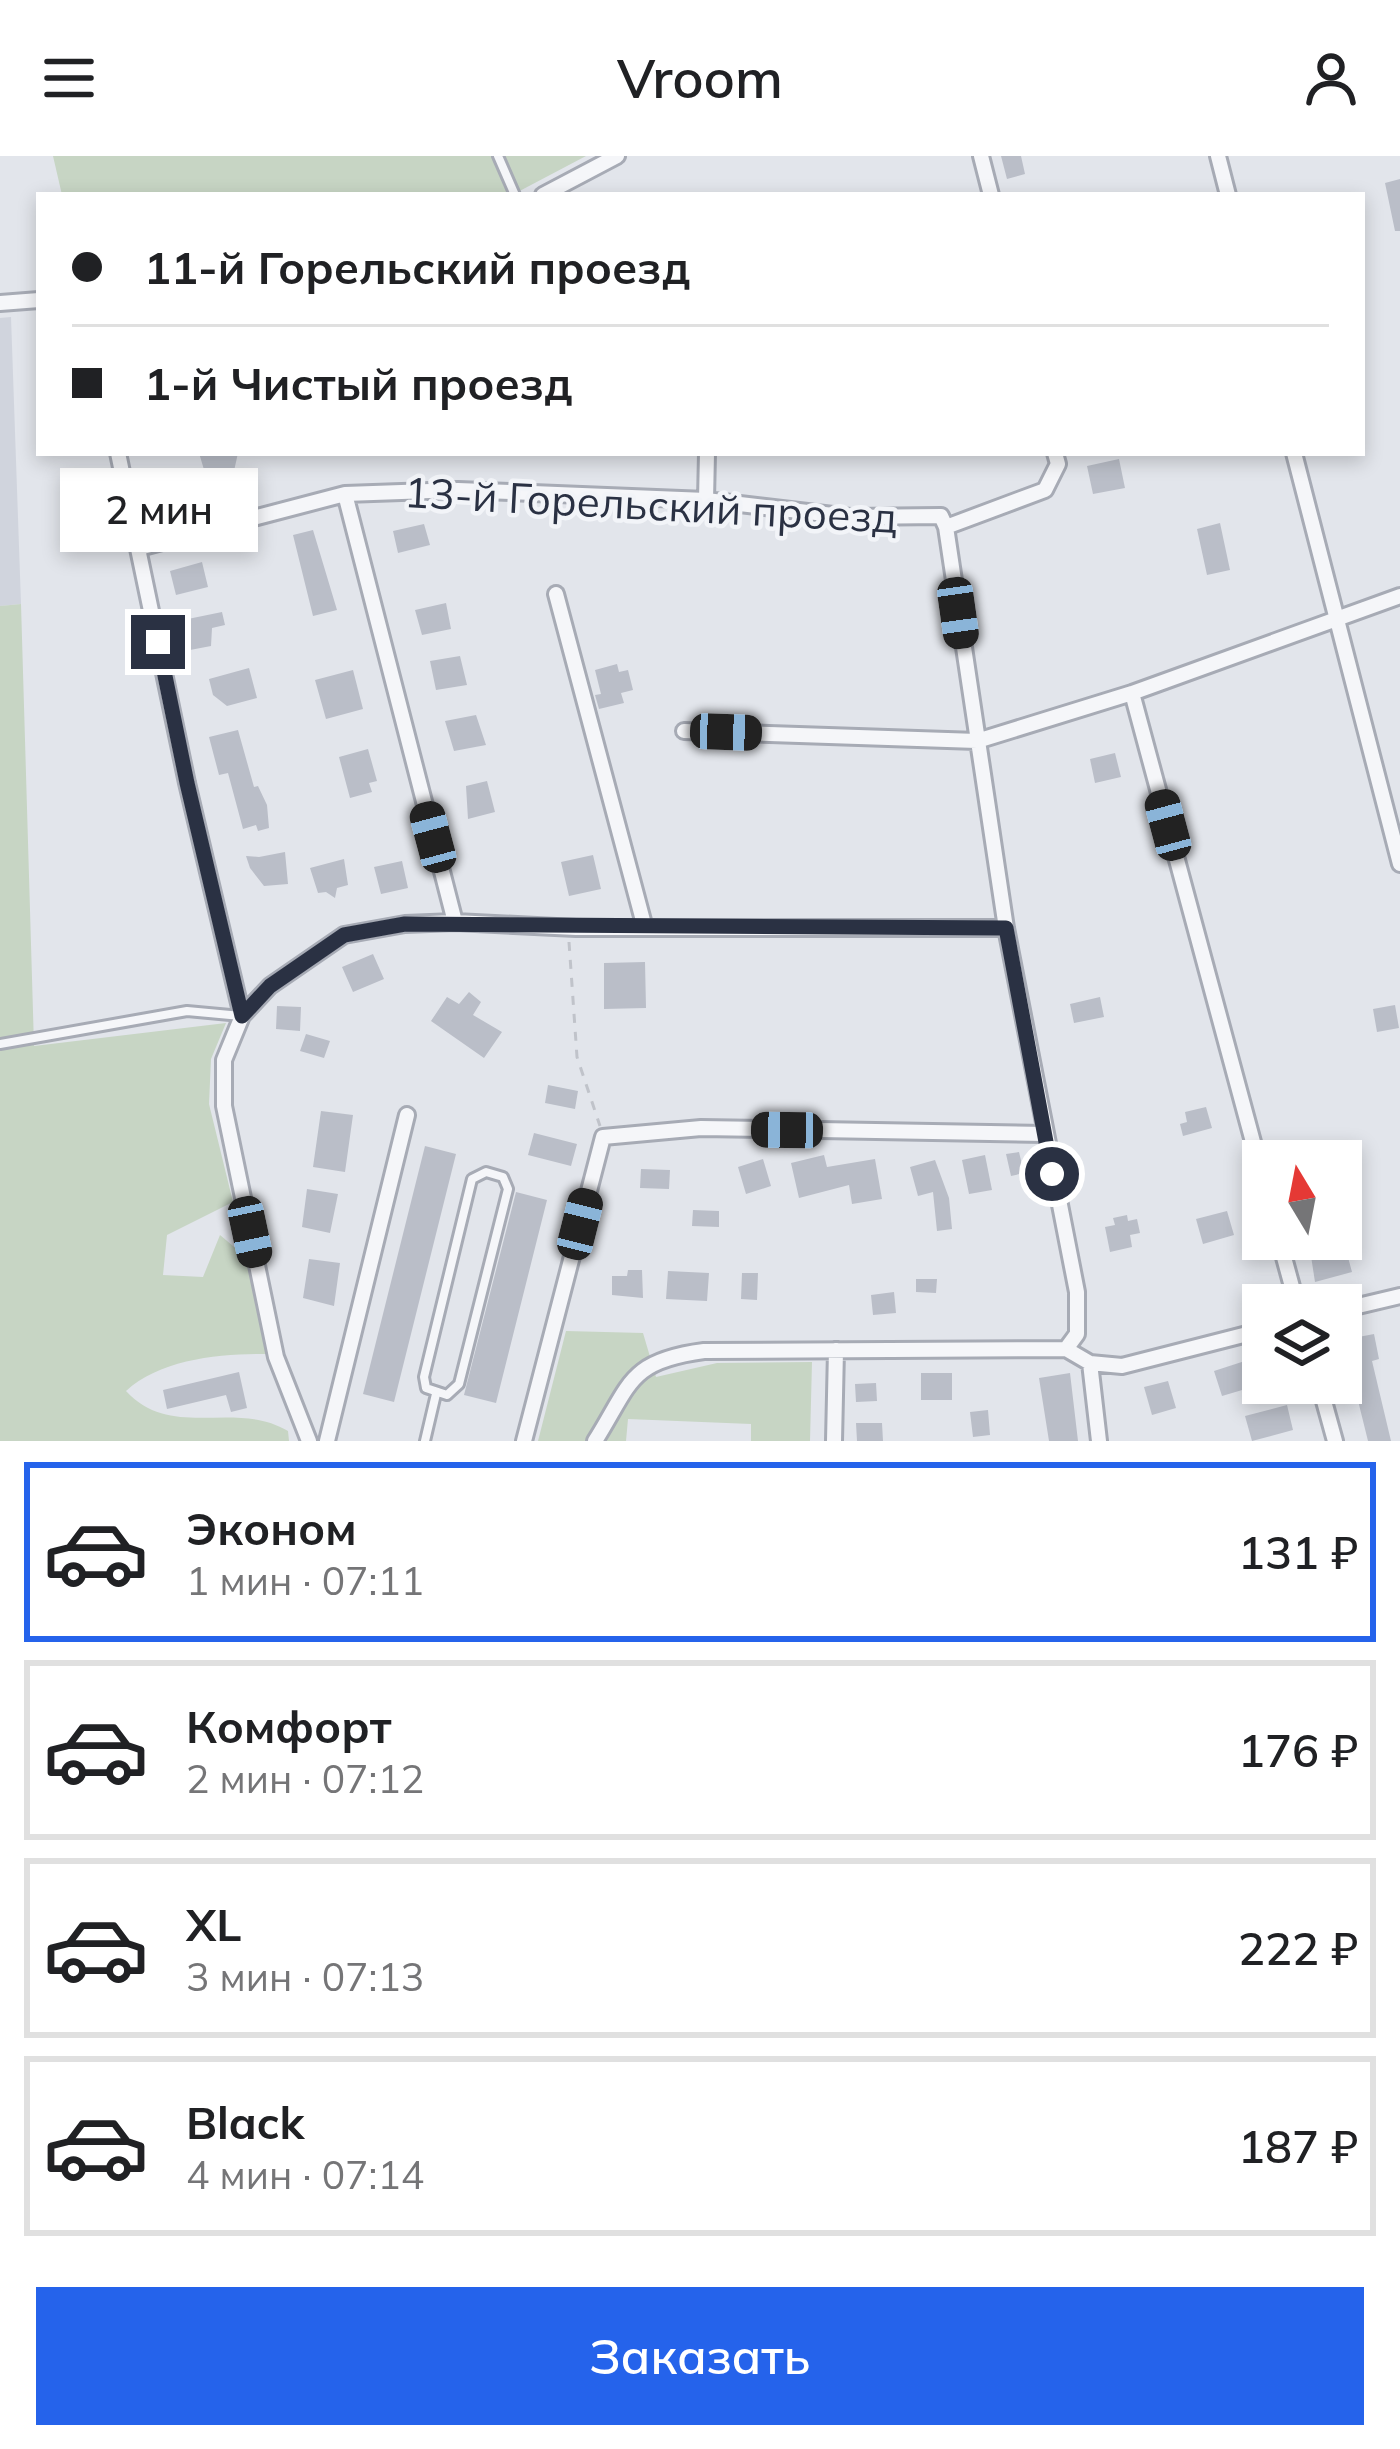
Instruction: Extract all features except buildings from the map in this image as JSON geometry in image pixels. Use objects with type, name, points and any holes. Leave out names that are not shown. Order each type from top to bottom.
[{"type":"street","points":[[549,192],[617,156]]},
{"type":"street","points":[[981,156],[990,192]]},
{"type":"street","points":[[1218,156],[1227,192]]},
{"type":"street","points":[[0,303],[36,300]]},
{"type":"street","points":[[119,456],[187,783],[242,1016]]},
{"type":"street","points":[[706,500],[707,456]]},
{"type":"street","points":[[1056,456],[1058,464],[1045,490],[946,527],[1006,928],[1077,1292],[1077,1334],[1066,1348]]},
{"type":"street","points":[[1295,456],[1400,864]]},
{"type":"street","name":"13-й Горельский проезд","points":[[140,548],[345,494],[458,490],[706,500],[850,517],[941,516],[946,527]]},
{"type":"street","points":[[345,494],[455,922]]},
{"type":"street","points":[[556,594],[645,928]]},
{"type":"street","points":[[684,731],[977,741],[1132,693],[1400,596]]},
{"type":"street","points":[[1132,693],[1252,1140]]},
{"type":"street","points":[[309,1441],[276,1358],[224,1106],[224,1060],[242,1016],[270,986],[344,935],[405,924],[1006,928]]},
{"type":"street","points":[[327,1441],[407,1115]]},
{"type":"street","points":[[524,1441],[603,1137],[701,1128],[1044,1134]]},
{"type":"street","points":[[1362,1305],[1400,1296]]},
{"type":"street","points":[[595,1441],[625,1386],[643,1369],[671,1355],[1066,1348],[1090,1363],[1122,1366],[1242,1335]]},
{"type":"street","points":[[834,1441],[836,1350]]},
{"type":"street","points":[[1090,1363],[1100,1441]]},
{"type":"street","points":[[1324,1404],[1335,1441]]},
{"type":"lane","points":[[498,156],[514,192]]},
{"type":"lane","points":[[0,1045],[187,1012],[242,1016]]},
{"type":"lane","points":[[486,1172],[503,1177],[508,1189],[459,1384],[447,1395],[436,1394],[426,1388],[424,1377],[472,1179],[486,1172]]},
{"type":"lane","points":[[425,1441],[436,1394]]},
{"type":"path","points":[[568,928],[577,1057],[603,1137]]},
{"type":"shaded area","points":[[11,317],[21,604],[0,606],[0,318]]},
{"type":"green space","points":[[53,156],[586,156],[518,192],[61,192]]},
{"type":"green space","points":[[21,604],[34,1046],[226,1023],[211,1059],[209,1104],[233,1202],[167,1235],[163,1275],[203,1277],[220,1235],[246,1257],[267,1354],[174,1365],[126,1391],[163,1414],[267,1422],[288,1431],[289,1441],[0,1441],[0,606]]},
{"type":"green space","points":[[566,1331],[643,1333],[656,1377],[717,1363],[812,1362],[810,1441],[751,1441],[751,1424],[628,1419],[626,1441],[538,1441]]},
{"type":"route","points":[[158,642],[242,1016],[270,986],[344,935],[405,924],[1006,928],[1052,1174]]}]
